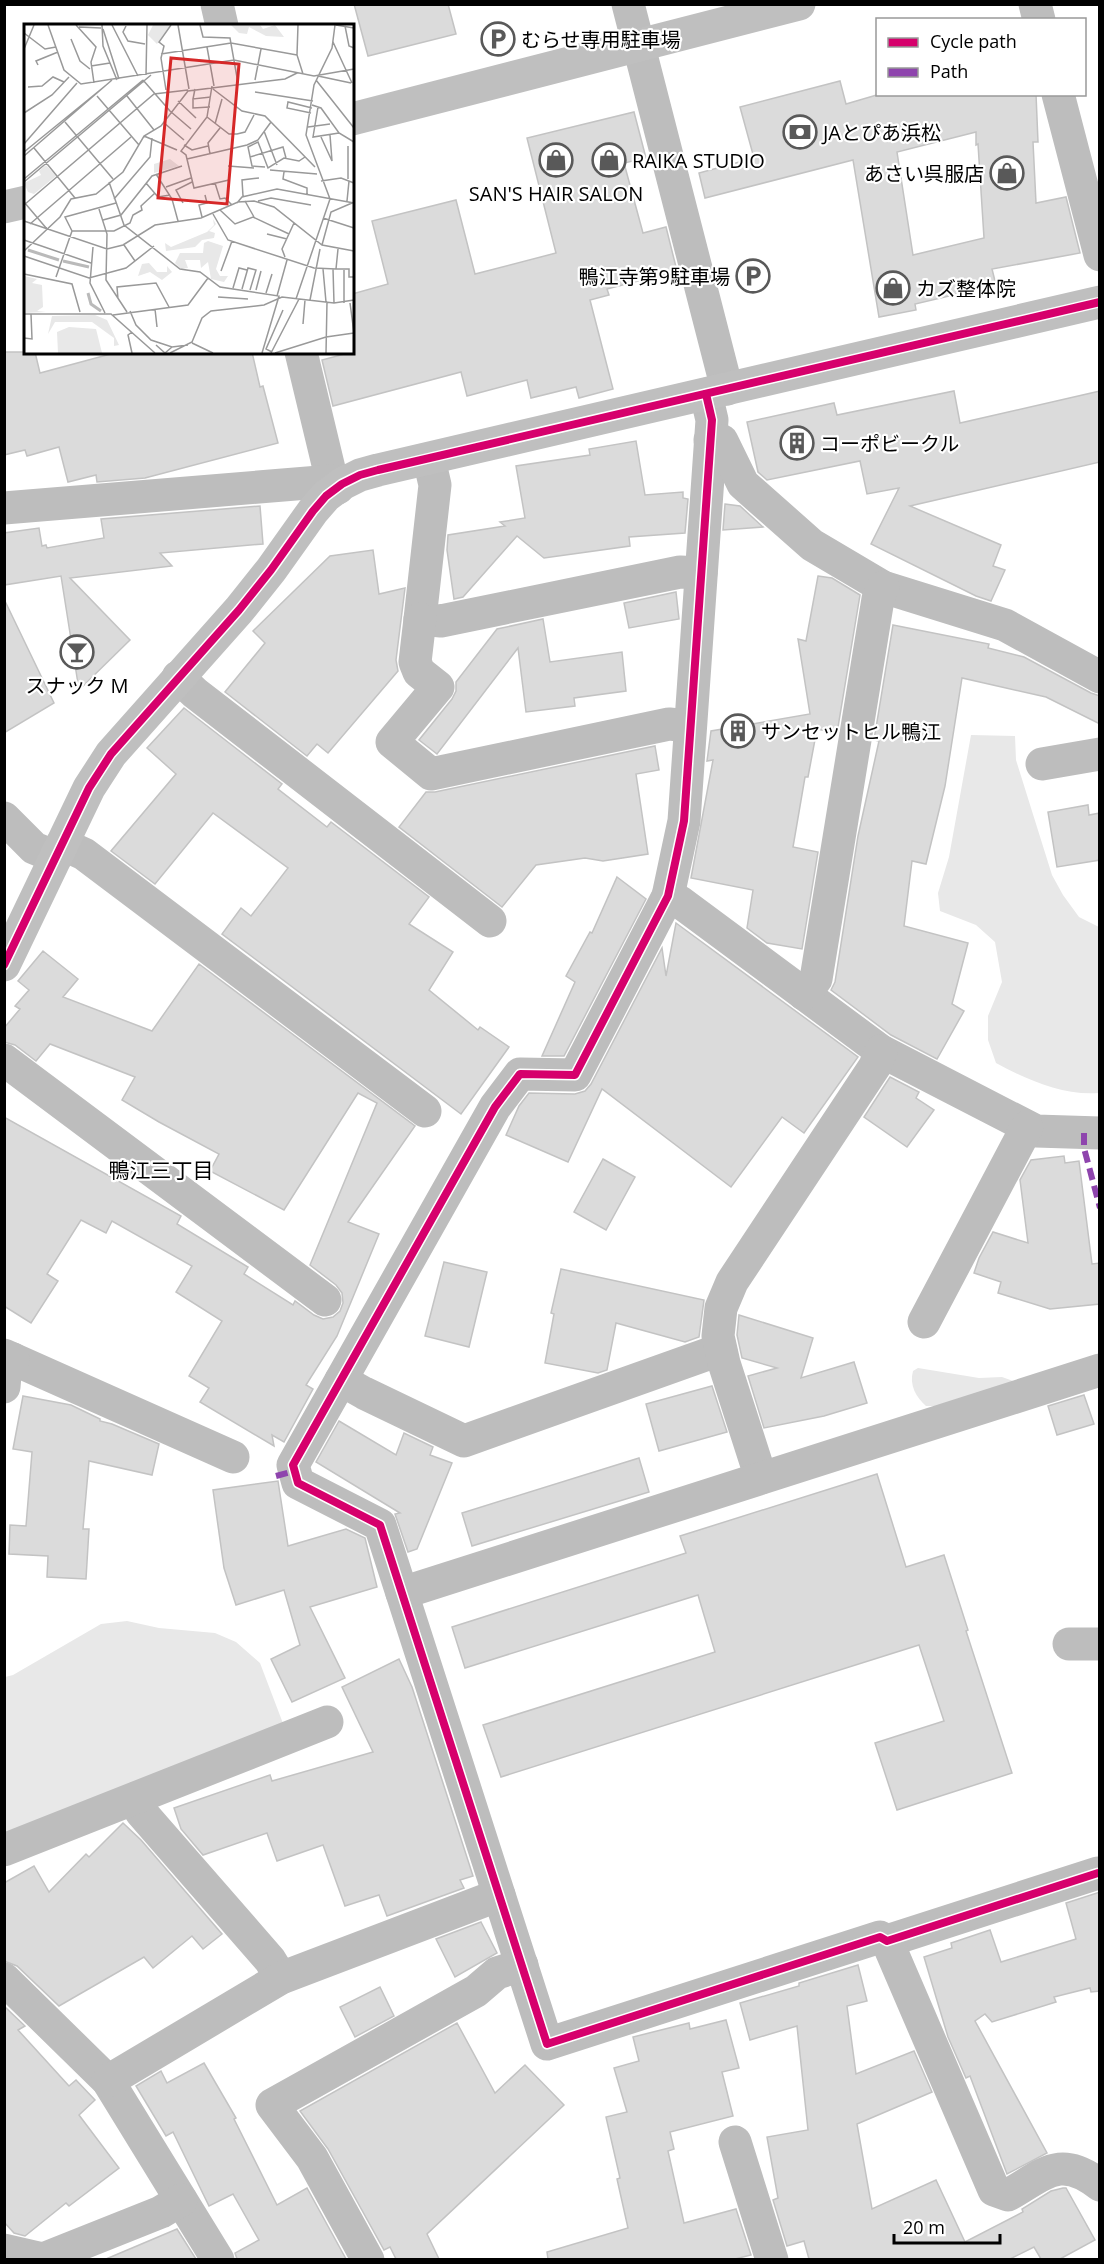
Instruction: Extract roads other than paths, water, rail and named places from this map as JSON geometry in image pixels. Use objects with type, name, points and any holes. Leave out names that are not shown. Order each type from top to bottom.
[{"type":"street","points":[[217,4],[222,24]]},
{"type":"street","points":[[628,4],[716,392],[710,440],[684,821],[668,896],[575,1075],[520,1074],[495,1107],[292,1465],[298,1483],[380,1525],[547,2044],[880,1937],[887,1941],[994,2190],[1008,2195],[1050,2171],[1061,2168],[1074,2169],[1100,2185]]},
{"type":"street","points":[[354,118],[799,4]]},
{"type":"street","points":[[1059,96],[1100,255]]},
{"type":"street","points":[[4,207],[24,202]]},
{"type":"street","points":[[4,508],[335,484],[360,475],[1100,302]]},
{"type":"street","points":[[302,354],[335,484]]},
{"type":"street","points":[[710,440],[722,441],[743,484],[812,545],[883,587],[1005,625],[1100,677]]},
{"type":"street","points":[[429,459],[435,485],[415,662],[419,672],[438,687],[392,742],[431,774],[669,724],[690,726]]},
{"type":"street","points":[[4,965],[89,788],[111,754],[271,570],[335,484]]},
{"type":"street","points":[[420,619],[441,621],[680,572],[701,573]]},
{"type":"street","points":[[804,994],[816,979],[876,611],[883,587]]},
{"type":"street","points":[[178,677],[195,693],[490,921]]},
{"type":"street","points":[[1042,764],[1100,754]]},
{"type":"street","points":[[4,818],[34,848],[84,854],[425,1111]]},
{"type":"street","points":[[668,896],[680,902],[881,1052],[1036,1131],[1100,1133]]},
{"type":"street","points":[[761,1478],[721,1352],[718,1336],[721,1308],[732,1282],[875,1066],[881,1052]]},
{"type":"street","points":[[4,1060],[325,1300]]},
{"type":"street","points":[[924,1322],[1026,1127]]},
{"type":"street","points":[[341,1380],[464,1440],[708,1354],[721,1352]]},
{"type":"street","points":[[7,1367],[233,1457]]},
{"type":"street","points":[[402,1593],[1100,1370]]},
{"type":"street","points":[[4,1850],[327,1722]]},
{"type":"street","points":[[136,1798],[141,1812],[270,1960],[281,1978]]},
{"type":"street","points":[[887,1941],[1098,1873]]},
{"type":"street","points":[[108,2081],[281,1978],[499,1895]]},
{"type":"street","points":[[368,2259],[312,2158],[272,2105],[476,1991],[497,1973],[522,1965]]},
{"type":"street","points":[[4,1979],[108,2081],[218,2259]]},
{"type":"street","points":[[735,2142],[772,2259]]},
{"type":"street","points":[[4,2250],[43,2259],[161,2212],[182,2200]]},
{"type":"place","name":"むらせ専用駐車場","points":[[498,39]]},
{"type":"place","name":"JAとぴあ浜松","points":[[800,132]]},
{"type":"place","name":"SAN'S HAIR SALON","points":[[556,160]]},
{"type":"place","name":"RAIKA STUDIO","points":[[609,160]]},
{"type":"place","name":"あさい呉服店","points":[[1007,173]]},
{"type":"place","name":"鴨江寺第9駐車場","points":[[753,276]]},
{"type":"place","name":"カズ整体院","points":[[893,288]]},
{"type":"place","name":"コーポビークル","points":[[797,443]]},
{"type":"place","name":"スナック M","points":[[77,652]]},
{"type":"place","name":"サンセットヒル鴨江","points":[[738,731]]},
{"type":"district","name":"鴨江三丁目","points":[[161,1170]]}]
